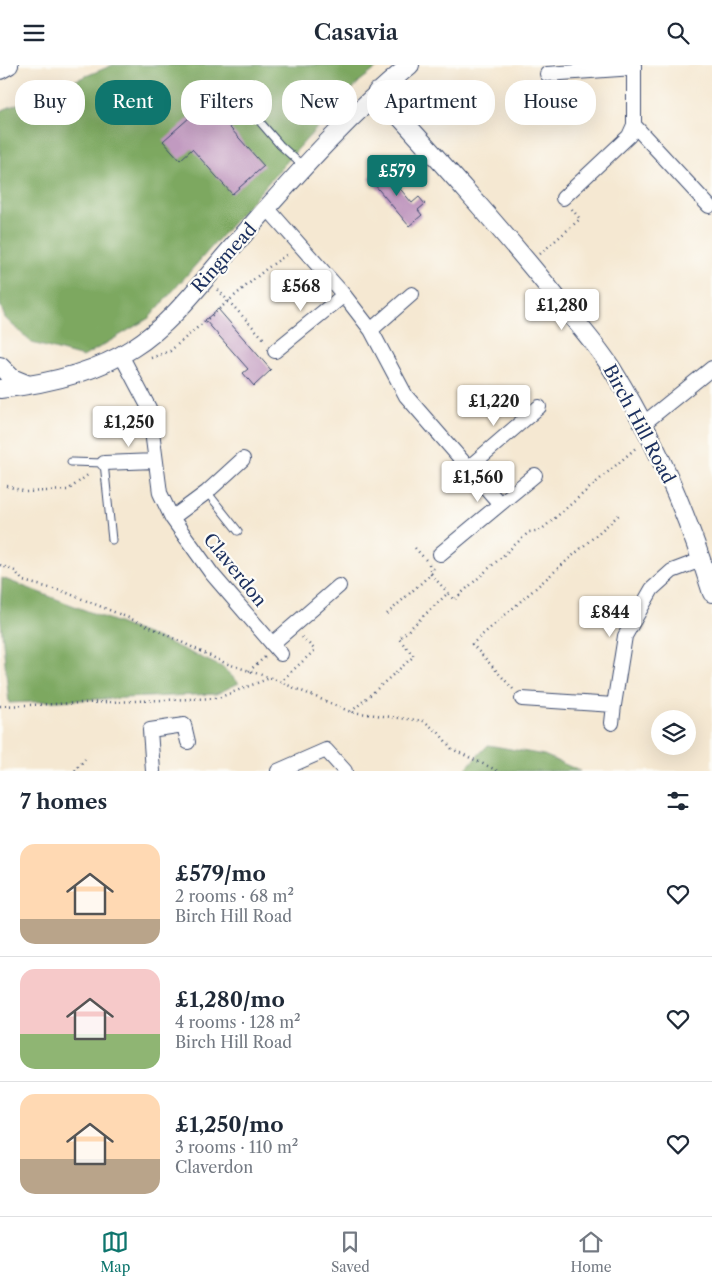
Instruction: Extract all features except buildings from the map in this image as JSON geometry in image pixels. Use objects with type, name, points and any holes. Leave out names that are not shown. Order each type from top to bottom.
[{"type":"street","points":[[0,70],[9,65]]},
{"type":"street","name":"Ringmead","points":[[392,80],[410,65]]},
{"type":"street","points":[[547,74],[634,67],[634,125],[629,136],[563,198]]},
{"type":"street","name":"Ringmead","points":[[0,389],[30,385],[72,374],[121,355],[134,347],[165,321],[304,167],[367,102]]},
{"type":"street","name":"Birch Hill Road","points":[[406,125],[529,263],[612,368],[646,431],[702,560],[712,593]]},
{"type":"street","points":[[634,125],[709,205]]},
{"type":"street","points":[[268,209],[344,295],[371,330],[406,396],[500,504]]},
{"type":"street","points":[[371,330],[412,294]]},
{"type":"street","points":[[275,351],[344,295]]},
{"type":"street","name":"Claverdon","points":[[121,355],[149,408],[160,493],[172,518],[212,574],[276,649]]},
{"type":"street","points":[[0,366],[12,378],[30,385]]},
{"type":"street","points":[[646,431],[712,369]]},
{"type":"street","points":[[468,468],[539,407]]},
{"type":"street","points":[[172,518],[207,492],[243,459]]},
{"type":"street","points":[[104,463],[155,461]]},
{"type":"street","points":[[440,553],[535,475]]},
{"type":"street","points":[[612,723],[625,636],[652,589],[672,571],[702,560]]},
{"type":"street","points":[[276,649],[292,627],[339,587]]},
{"type":"street","points":[[522,699],[614,705]]},
{"type":"street","points":[[153,771],[150,730],[184,725],[188,742]]},
{"type":"street","points":[[278,771],[332,747],[345,771]]},
{"type":"lane","points":[[263,125],[280,145],[304,167]]},
{"type":"lane","points":[[71,462],[104,463],[112,540]]},
{"type":"lane","points":[[207,492],[238,531]]},
{"type":"path","points":[[529,263],[580,219],[563,198]]},
{"type":"path","points":[[151,358],[170,351],[266,269],[300,245]]},
{"type":"path","points":[[217,289],[275,351]]},
{"type":"path","points":[[415,548],[431,566],[431,574],[454,600],[529,532],[541,530],[646,431]]},
{"type":"path","points":[[7,486],[26,492],[68,490],[104,463]]},
{"type":"path","points":[[522,699],[472,644],[620,514]]},
{"type":"path","points":[[387,614],[431,574],[440,553]]},
{"type":"path","points":[[0,565],[15,571],[23,581],[65,592],[146,625],[225,663],[270,678],[351,712],[424,721],[439,733],[452,749],[498,771]]},
{"type":"path","points":[[351,712],[414,656],[399,639],[448,593]]},
{"type":"path","points":[[280,682],[315,650],[292,627]]},
{"type":"path","points":[[249,671],[276,649]]},
{"type":"path","points":[[0,706],[218,699],[270,678]]},
{"type":"path","points":[[75,771],[85,759]]},
{"type":"green space","points":[[113,65],[381,65],[357,84],[357,80],[282,80],[282,125],[320,125],[149,318],[83,357],[32,343],[5,318],[0,304],[0,111],[15,105],[15,125],[85,125],[85,80],[76,80]]},
{"type":"green space","points":[[2,578],[165,641],[222,667],[239,683],[216,694],[9,703],[0,612]]},
{"type":"green space","points":[[488,745],[544,755],[580,771],[469,771],[466,768]]}]
